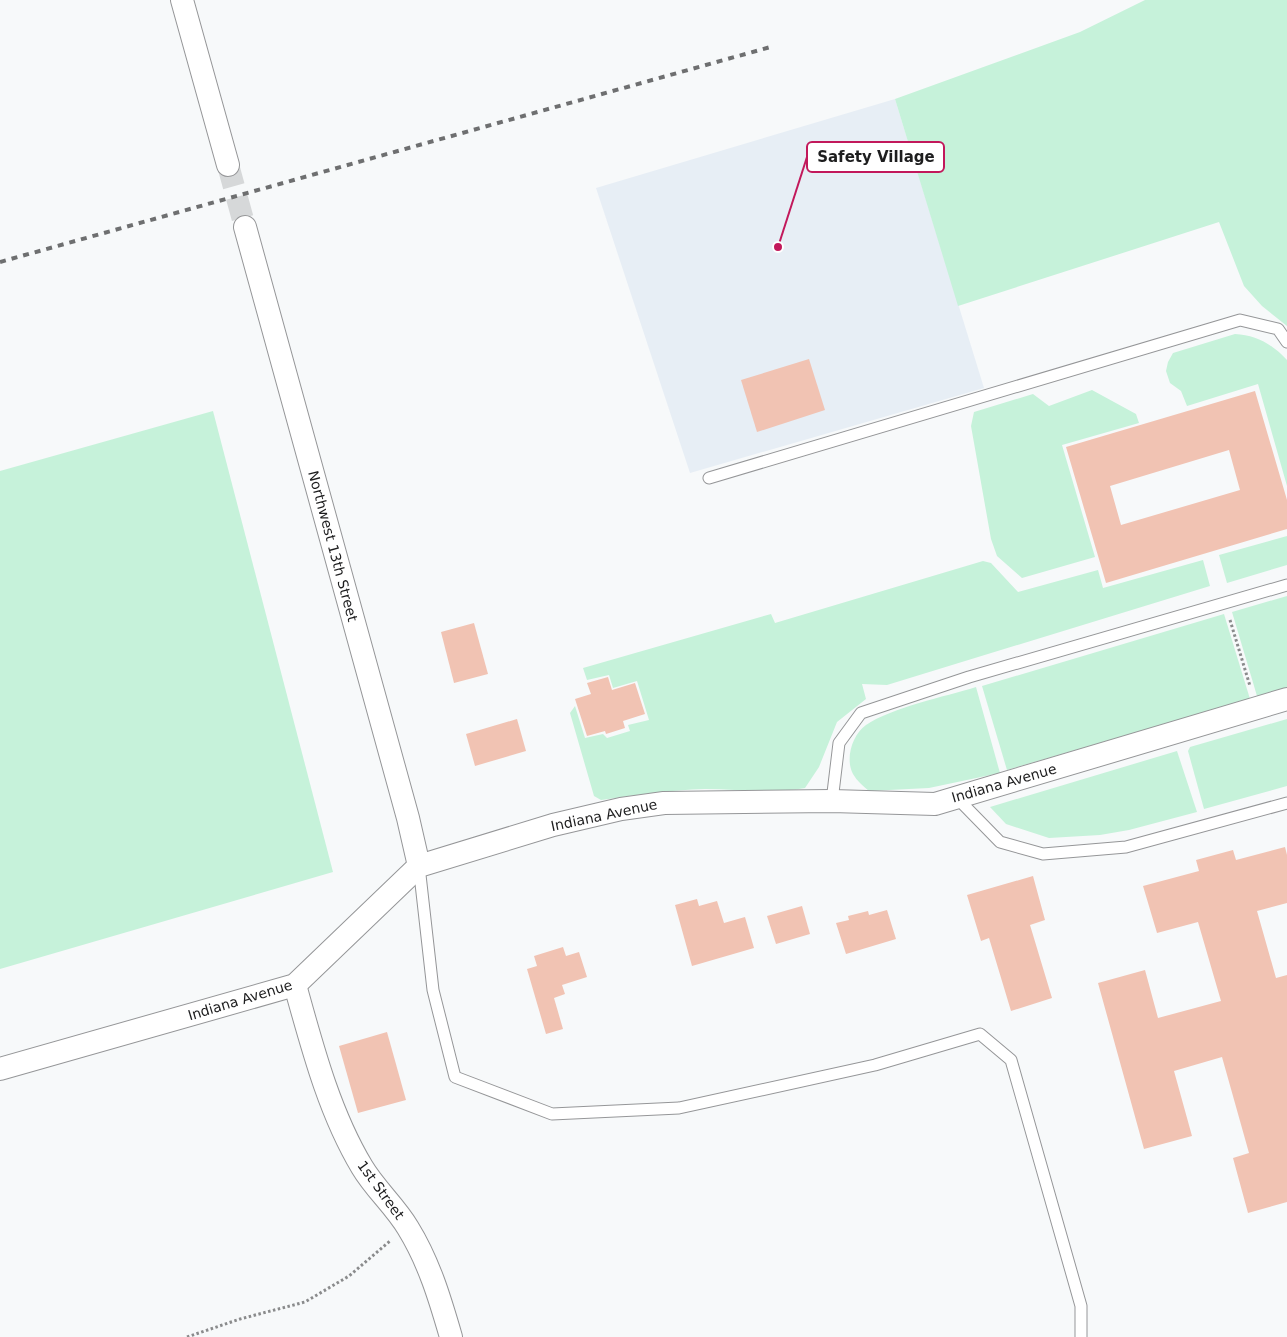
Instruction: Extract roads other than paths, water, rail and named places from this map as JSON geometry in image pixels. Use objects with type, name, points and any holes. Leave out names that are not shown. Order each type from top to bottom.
[{"type":"street","points":[[182,0],[228,165]]},
{"type":"street","name":"Northwest 13th Street","points":[[245,227],[408,818],[419,866]]},
{"type":"street","name":"Indiana Avenue","points":[[0,1069],[295,985],[419,866],[553,825],[621,809],[664,803],[832,800],[935,804],[1287,699]]},
{"type":"street","name":"1st Street","points":[[295,985],[312,1048],[340,1124],[362,1167],[407,1226],[435,1280],[451,1337]]},
{"type":"lane","points":[[709,478],[1240,320],[1278,329],[1287,342]]},
{"type":"lane","points":[[832,800],[839,743],[860,713],[969,677],[1287,585]]},
{"type":"lane","points":[[956,797],[1000,842],[1043,854],[1126,847],[1287,803]]},
{"type":"lane","points":[[419,866],[433,990],[455,1077],[552,1114],[679,1108],[875,1065],[980,1034],[1010,1060],[1081,1306],[1081,1337]]},
{"type":"tunnel","points":[[228,165],[245,227]]},
{"type":"railway","points":[[0,262],[774,46]]},
{"type":"place","name":"Safety Village","points":[[778,247]]}]
